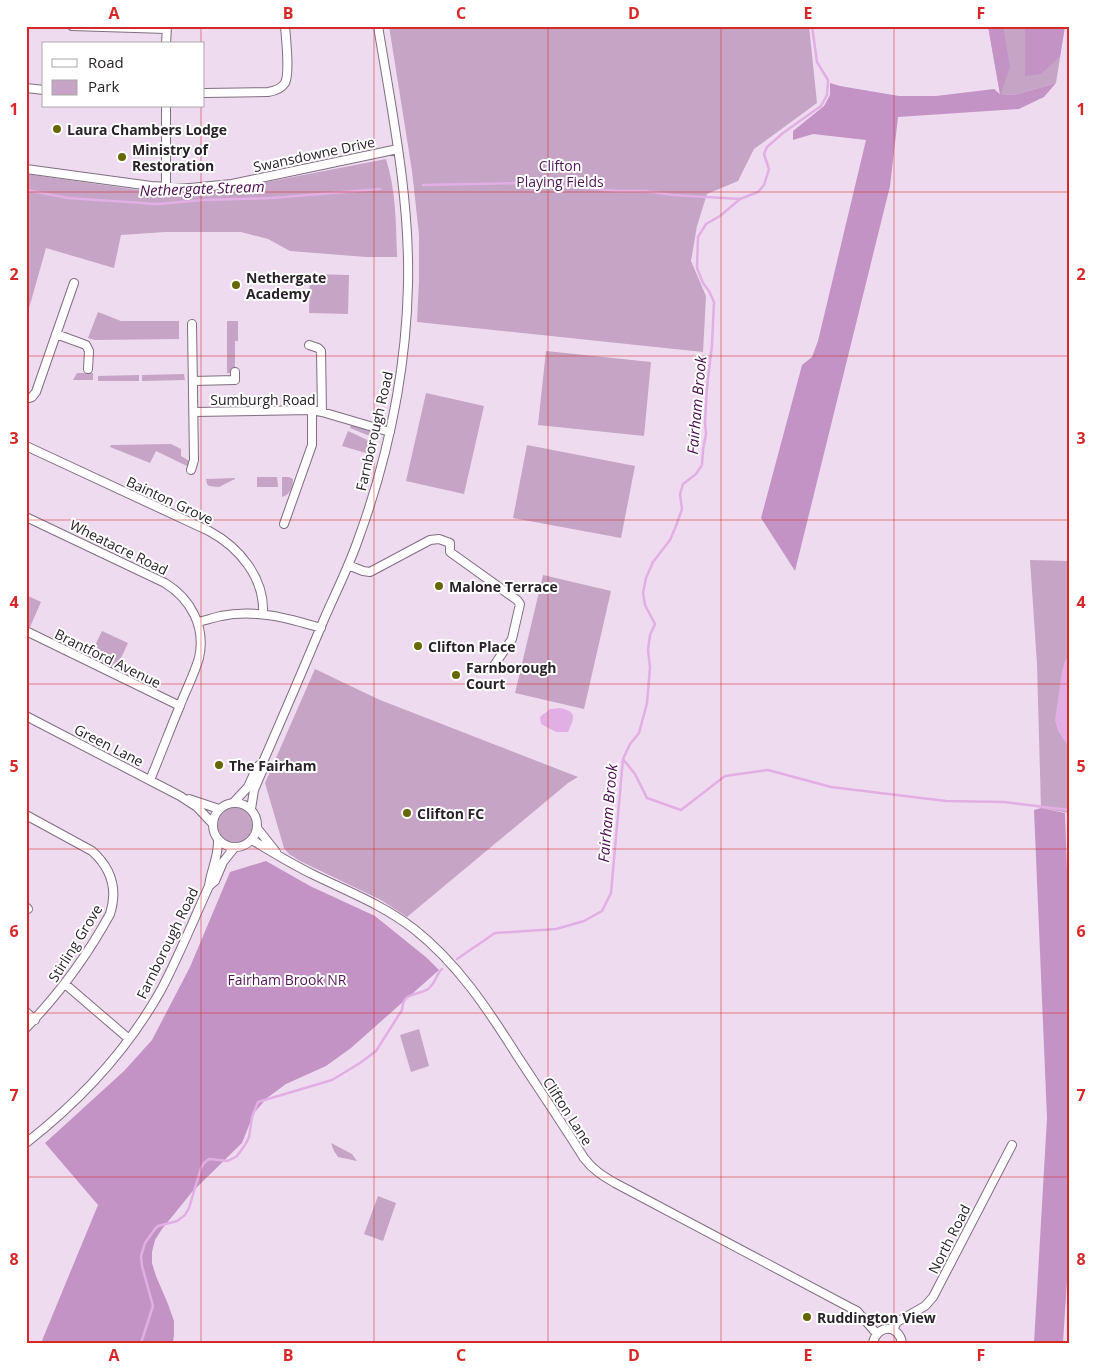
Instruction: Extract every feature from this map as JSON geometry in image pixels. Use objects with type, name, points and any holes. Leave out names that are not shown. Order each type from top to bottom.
[{"type":"street","points":[[72,26],[166,28],[166,42]]},
{"type":"street","points":[[205,93],[268,92],[282,87],[286,81],[287,71],[285,26]]},
{"type":"street","name":"Farnborough Road","points":[[234,802],[248,787],[258,767],[263,762],[348,565],[372,498],[390,432],[402,364],[408,285],[406,213],[398,149],[378,26]]},
{"type":"street","points":[[26,88],[42,90]]},
{"type":"street","points":[[166,108],[166,187]]},
{"type":"street","name":"Swansdowne Drive","points":[[26,169],[151,186],[190,188],[232,184],[398,149]]},
{"type":"street","points":[[26,400],[36,392],[71,285]]},
{"type":"street","points":[[182,330],[192,327],[194,460],[191,470]]},
{"type":"street","points":[[56,334],[86,345],[89,351],[88,369]]},
{"type":"street","points":[[309,345],[321,351],[322,412]]},
{"type":"street","points":[[193,381],[235,380],[235,372]]},
{"type":"street","points":[[284,524],[312,445],[312,410]]},
{"type":"street","name":"Sumburgh Road","points":[[194,412],[312,410],[390,432]]},
{"type":"street","name":"Bainton Grove","points":[[26,446],[224,540],[238,553],[254,576],[262,596],[264,614]]},
{"type":"street","points":[[184,452],[194,452]]},
{"type":"street","points":[[283,502],[291,505]]},
{"type":"street","name":"Wheatacre Road","points":[[26,517],[171,586],[194,611],[198,622],[200,638],[198,660],[150,780]]},
{"type":"street","points":[[348,565],[370,572],[430,540],[439,539],[450,543],[450,552],[519,602],[520,607],[512,639],[491,670]]},
{"type":"street","points":[[198,622],[235,614],[264,614],[321,628]]},
{"type":"street","name":"Brantford Avenue","points":[[26,632],[180,706]]},
{"type":"street","name":"Green Lane","points":[[26,716],[180,796],[197,807],[213,824]]},
{"type":"street","name":"Farnborough Road","points":[[251,809],[254,790],[263,769],[263,762]]},
{"type":"street","name":"Green Lane","points":[[180,796],[219,809]]},
{"type":"street","points":[[234,802],[243,804],[251,809],[257,821],[256,834],[252,840],[247,844],[235,847],[226,845],[218,839],[214,832],[213,824],[219,809],[226,804],[234,802]]},
{"type":"street","name":"Stirling Grove","points":[[26,815],[98,856],[108,869],[113,884],[114,899],[110,914],[97,937],[65,984],[26,1028]]},
{"type":"street","name":"Clifton Lane","points":[[257,828],[279,856]]},
{"type":"street","name":"Farnborough Road","points":[[26,1143],[81,1095],[116,1057],[161,990],[209,886],[218,855],[218,839]]},
{"type":"street","name":"Clifton Lane","points":[[252,840],[307,872],[387,910],[414,929],[445,958],[466,981],[487,1010],[584,1158],[597,1172],[857,1311],[877,1334]]},
{"type":"street","name":"Farnborough Road","points":[[209,886],[215,881],[223,862],[235,847]]},
{"type":"street","points":[[65,984],[129,1039]]},
{"type":"street","points":[[26,1012],[35,1020]]},
{"type":"street","name":"North Road","points":[[893,1330],[897,1322],[924,1306],[933,1297],[1012,1145]]},
{"type":"street","points":[[873,1343],[877,1334],[884,1329],[893,1330],[900,1335],[902,1343]]},
{"type":"green space","name":"Clifton Playing Fields","points":[[389,26],[809,26],[817,103],[754,149],[738,181],[707,194],[697,226],[691,261],[706,296],[703,352],[417,322],[419,235],[412,171]]},
{"type":"green space","points":[[988,26],[1065,26],[1056,83],[1014,95],[1000,94]]},
{"type":"green space","points":[[988,26],[1003,26],[1010,67],[1001,94],[1014,95],[1056,83],[1044,97],[1019,109],[898,117],[890,186],[795,571],[761,518],[802,365],[812,357],[818,341],[866,140],[813,134],[793,140],[793,131],[824,106],[830,95],[830,83],[899,96],[936,96],[994,89],[1000,94]]},
{"type":"green space","points":[[1025,26],[1065,26],[1060,56],[1041,74],[1025,76]]},
{"type":"green space","points":[[386,159],[394,195],[397,257],[366,257],[290,251],[268,239],[241,232],[165,232],[121,235],[114,268],[46,248],[26,319],[26,174],[168,193],[246,186]]},
{"type":"green space","points":[[310,274],[349,275],[348,314],[309,313]]},
{"type":"green space","points":[[98,312],[121,321],[179,321],[179,339],[95,340],[88,338]]},
{"type":"green space","points":[[227,321],[238,321],[238,341],[235,341],[235,373],[227,373]]},
{"type":"green space","points":[[546,351],[651,362],[644,436],[538,425]]},
{"type":"green space","points":[[77,373],[93,373],[93,380],[73,380]]},
{"type":"green space","points":[[184,374],[185,380],[142,381],[142,375]]},
{"type":"green space","points":[[139,375],[139,381],[98,381],[98,376]]},
{"type":"green space","points":[[426,393],[484,406],[464,494],[406,481]]},
{"type":"green space","points":[[351,425],[376,433],[378,435],[377,439],[350,428]]},
{"type":"green space","points":[[348,431],[376,444],[373,455],[342,446]]},
{"type":"green space","points":[[171,444],[181,449],[181,456],[191,462],[189,467],[156,451],[150,463],[110,447],[111,445]]},
{"type":"green space","points":[[527,445],[635,466],[621,538],[513,518]]},
{"type":"green space","points":[[257,477],[277,477],[278,487],[257,487]]},
{"type":"green space","points":[[282,477],[293,479],[290,490],[282,497]]},
{"type":"green space","points":[[235,478],[219,487],[209,486],[206,479]]},
{"type":"green space","points":[[1030,560],[1069,561],[1069,813],[1041,808],[1037,664]]},
{"type":"green space","points":[[543,575],[611,591],[584,709],[515,693]]},
{"type":"green space","points":[[26,595],[41,602],[30,627],[26,626]]},
{"type":"green space","points":[[102,631],[128,643],[116,669],[90,656]]},
{"type":"green space","points":[[315,669],[380,700],[578,777],[568,783],[407,917],[381,900],[300,861],[289,854],[284,848],[265,783]]},
{"type":"green space","points":[[235,808],[242,809],[247,813],[251,818],[251,832],[247,837],[242,841],[235,842],[228,841],[223,837],[219,832],[218,825],[219,818],[223,813],[228,809]]},
{"type":"green space","points":[[1041,808],[1065,813],[1069,926],[1069,1250],[1063,1343],[1034,1343],[1047,1118],[1034,810]]},
{"type":"green space","name":"Fairham Brook NR","points":[[266,861],[310,886],[375,916],[439,970],[351,1048],[326,1066],[286,1084],[267,1098],[254,1113],[242,1143],[192,1192],[162,1229],[155,1240],[152,1263],[174,1321],[173,1343],[41,1343],[98,1205],[45,1143],[124,1071],[152,1040],[190,967],[230,872]]},
{"type":"green space","points":[[419,1029],[429,1066],[411,1072],[400,1035]]},
{"type":"green space","points":[[331,1143],[352,1154],[357,1161],[338,1157]]},
{"type":"green space","points":[[378,1196],[396,1203],[383,1241],[364,1234]]},
{"type":"shaded area","points":[[1069,656],[1069,747],[1058,731],[1055,720],[1062,671],[1065,661]]},
{"type":"shaded area","points":[[560,708],[569,711],[573,716],[568,732],[556,732],[541,724],[540,717],[550,709]]},
{"type":"waterway","name":"Fairham Brook","points":[[457,959],[495,933],[556,929],[584,921],[602,911],[611,893],[623,759],[630,744],[639,733],[647,703],[650,667],[648,650],[650,635],[655,624],[645,605],[643,593],[646,578],[653,562],[670,540],[676,526],[682,509],[680,494],[683,484],[696,474],[702,465],[706,434],[707,387],[712,345],[714,302],[697,268],[698,237],[706,224],[720,216],[740,199],[758,192],[764,185],[769,169],[764,154],[767,147],[821,106],[827,95],[828,80],[817,62],[812,26]]},
{"type":"waterway","name":"Nethergate Stream","points":[[423,185],[527,183],[740,199]]},
{"type":"waterway","name":"Nethergate Stream","points":[[26,190],[68,198],[157,204],[204,200],[272,198],[380,189]]},
{"type":"waterway","points":[[623,759],[635,774],[647,798],[681,810],[725,776],[768,770],[831,787],[946,801],[1004,802],[1069,810]]},
{"type":"waterway","name":"Fairham Brook","points":[[141,1343],[153,1306],[142,1266],[141,1256],[145,1243],[158,1226],[177,1221],[185,1215],[204,1163],[209,1159],[228,1161],[237,1156],[249,1137],[252,1117],[258,1102],[332,1080],[376,1051],[402,1010],[405,1000],[428,989],[442,969]]},
{"type":"place","name":"Laura Chambers Lodge","points":[[57,129]]},
{"type":"place","name":"Ministry of Restoration","points":[[122,157]]},
{"type":"place","name":"Nethergate Academy","points":[[236,285]]},
{"type":"place","name":"Malone Terrace","points":[[439,586]]},
{"type":"place","name":"Clifton Place","points":[[418,646]]},
{"type":"place","name":"Farnborough Court","points":[[456,675]]},
{"type":"place","name":"The Fairham","points":[[219,765]]},
{"type":"place","name":"Clifton FC","points":[[407,813]]},
{"type":"place","name":"Ruddington View","points":[[807,1317]]}]
